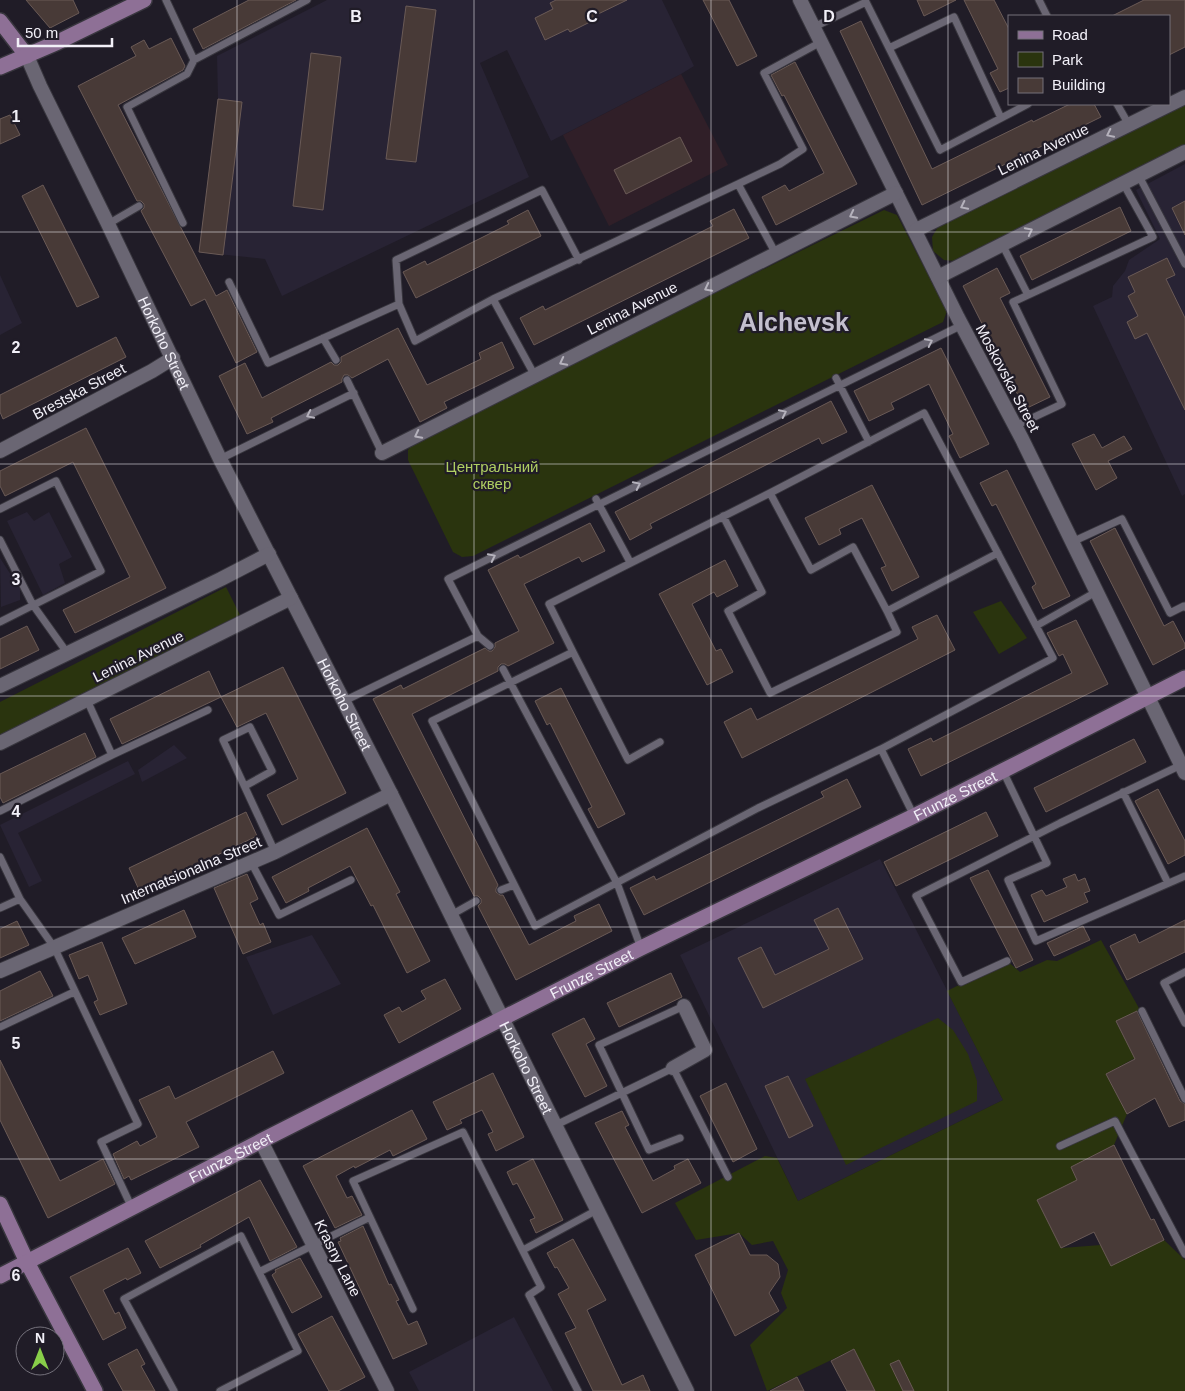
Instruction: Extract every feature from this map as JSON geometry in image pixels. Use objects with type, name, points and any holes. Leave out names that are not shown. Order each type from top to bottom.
[{"type":"street","points":[[0,67],[144,0]]},
{"type":"street","name":"Moskovska Street","points":[[800,0],[962,325],[1015,426],[1183,769]]},
{"type":"street","name":"Horkoho Street","points":[[0,21],[27,56],[220,459],[391,794],[687,1391]]},
{"type":"street","name":"Lenina Avenue","points":[[1170,104],[1185,96]]},
{"type":"street","name":"Lenina Avenue","points":[[916,230],[1167,105]]},
{"type":"street","points":[[938,276],[1185,152]]},
{"type":"street","name":"Lenina Avenue","points":[[382,453],[896,193]]},
{"type":"street","name":"Brestska Street","points":[[0,451],[152,371],[173,358]]},
{"type":"street","points":[[0,686],[269,554]]},
{"type":"street","name":"Lenina Avenue","points":[[0,743],[291,598]]},
{"type":"street","name":"Frunze Street","points":[[0,1276],[260,1140],[641,948],[914,816],[1185,678]]},
{"type":"street","name":"Internatsionalna Street","points":[[0,971],[275,852],[391,794]]},
{"type":"street","points":[[673,1068],[704,1050],[684,1006]]},
{"type":"street","name":"Krasny Lane","points":[[260,1140],[386,1391]]},
{"type":"street","points":[[0,1204],[27,1262],[95,1391]]},
{"type":"lane","points":[[166,0],[194,60]]},
{"type":"lane","points":[[183,223],[163,190],[127,107],[187,74],[194,60],[307,0]]},
{"type":"lane","points":[[1039,0],[1046,15]]},
{"type":"lane","points":[[814,26],[866,2],[940,150],[1026,105]]},
{"type":"lane","points":[[889,48],[954,17],[1002,118]]},
{"type":"lane","points":[[578,260],[542,190],[396,260],[399,304],[415,341],[494,299],[578,260],[780,164],[803,149],[764,73],[821,42]]},
{"type":"lane","points":[[1118,105],[1129,124]]},
{"type":"lane","points":[[1139,176],[1185,264]]},
{"type":"lane","points":[[1015,426],[1062,404],[1013,302],[1153,236],[1123,183]]},
{"type":"lane","points":[[738,184],[776,254]]},
{"type":"lane","points":[[108,224],[139,206]]},
{"type":"lane","points":[[1002,244],[1028,295]]},
{"type":"lane","points":[[229,282],[268,363],[399,304]]},
{"type":"lane","points":[[494,299],[535,376]]},
{"type":"lane","points":[[490,646],[478,636],[448,579],[597,501],[838,382],[962,325]]},
{"type":"lane","points":[[323,338],[336,360]]},
{"type":"lane","points":[[347,380],[382,453]]},
{"type":"lane","points":[[838,382],[869,442]]},
{"type":"lane","points":[[220,459],[354,393]]},
{"type":"lane","points":[[573,652],[510,681],[432,721],[536,926],[758,808],[881,749],[1053,658],[924,413],[549,604],[628,760],[660,742]]},
{"type":"lane","points":[[0,509],[56,481],[101,571],[0,622]]},
{"type":"lane","points":[[723,516],[762,592],[728,611],[770,693],[897,632],[853,547],[811,570],[770,493]]},
{"type":"lane","points":[[597,501],[630,562]]},
{"type":"lane","points":[[1072,542],[1122,519],[1170,612],[1185,606]]},
{"type":"lane","points":[[0,540],[33,605],[68,654]]},
{"type":"lane","points":[[887,611],[998,553]]},
{"type":"lane","points":[[1036,626],[1096,592]]},
{"type":"lane","points":[[344,701],[478,636]]},
{"type":"lane","points":[[503,669],[616,883],[641,948]]},
{"type":"lane","points":[[87,700],[112,755]]},
{"type":"lane","points":[[0,811],[208,710]]},
{"type":"lane","points":[[245,786],[272,771],[250,727],[223,740],[275,852]]},
{"type":"lane","points":[[881,749],[914,816]]},
{"type":"lane","points":[[1007,961],[961,982],[916,896],[1123,792],[1183,769]]},
{"type":"lane","points":[[1003,770],[1047,863],[1008,880],[1036,941],[1185,876]]},
{"type":"lane","points":[[1123,792],[1168,883]]},
{"type":"lane","points":[[0,856],[20,898],[54,947],[138,1124],[100,1142],[132,1208]]},
{"type":"lane","points":[[251,862],[279,915],[351,880]]},
{"type":"lane","points":[[501,890],[514,885]]},
{"type":"lane","points":[[0,908],[20,898]]},
{"type":"lane","points":[[451,915],[476,902]]},
{"type":"lane","points":[[1185,972],[1164,983],[1185,1023]]},
{"type":"lane","points":[[0,1027],[74,992]]},
{"type":"lane","points":[[680,1138],[649,1150],[599,1045],[684,1006]]},
{"type":"lane","points":[[1142,1011],[1185,1099]]},
{"type":"lane","points":[[556,1125],[673,1068],[728,1177]]},
{"type":"lane","points":[[1060,1146],[1115,1121],[1185,1254]]},
{"type":"lane","points":[[413,1309],[353,1181],[462,1132],[541,1287],[529,1296],[578,1391]]},
{"type":"lane","points":[[523,1250],[597,1210]]},
{"type":"lane","points":[[259,1272],[370,1217]]},
{"type":"lane","points":[[174,1391],[124,1299],[241,1236],[298,1350],[220,1391]]},
{"type":"shaded area","points":[[327,0],[662,0],[694,66],[551,141],[507,50],[480,63],[529,177],[282,296],[265,259],[199,252],[218,99],[217,56]]},
{"type":"shaded area","points":[[681,74],[728,165],[609,226],[563,135]]},
{"type":"shaded area","points":[[1185,164],[1185,494],[1182,496],[1093,306],[1112,297],[1113,286],[1125,271],[1129,260],[1160,239],[1136,190]]},
{"type":"shaded area","points":[[0,275],[22,323],[0,335]]},
{"type":"shaded area","points":[[27,512],[34,521],[49,512],[72,557],[59,564],[65,583],[43,595],[7,521]]},
{"type":"shaded area","points":[[0,558],[20,589],[20,600],[1,607]]},
{"type":"shaded area","points":[[174,745],[187,758],[142,782],[138,770]]},
{"type":"shaded area","points":[[128,761],[135,774],[18,833],[42,881],[29,887],[0,825]]},
{"type":"shaded area","points":[[880,859],[1003,1100],[798,1201],[680,955]]},
{"type":"shaded area","points":[[312,935],[341,984],[273,1015],[246,957]]},
{"type":"shaded area","points":[[514,1317],[553,1391],[419,1391],[409,1372]]},
{"type":"green space","points":[[1185,105],[1185,146],[955,261],[944,260],[933,251],[932,237],[938,227]]},
{"type":"green space","name":"Центральний сквер","points":[[884,210],[897,215],[947,311],[943,322],[473,556],[462,557],[453,552],[408,460],[408,450],[416,440]]},
{"type":"green space","points":[[226,587],[241,617],[0,737],[0,702]]},
{"type":"green space","points":[[1001,601],[1027,638],[999,654],[973,612]]},
{"type":"green space","points":[[1101,940],[1140,1010],[1116,1022],[1135,1058],[1106,1074],[1127,1114],[1114,1145],[1071,1167],[1077,1180],[1037,1200],[1062,1248],[1101,1245],[1111,1265],[1164,1240],[1185,1260],[1185,1391],[875,1391],[854,1349],[767,1391],[750,1345],[787,1308],[781,1293],[788,1270],[773,1241],[752,1245],[739,1233],[696,1240],[675,1203],[765,1156],[777,1158],[798,1201],[1003,1100],[947,991],[1007,961],[1020,972],[1047,960],[1057,961]]},
{"type":"green space","points":[[938,1018],[953,1030],[968,1054],[977,1081],[977,1101],[846,1165],[805,1079]]},
{"type":"building","points":[[26,0],[73,0],[79,13],[50,28]]},
{"type":"building","points":[[249,0],[296,0],[203,49],[193,29]]},
{"type":"building","points":[[556,0],[627,0],[594,16],[596,19],[570,32],[568,29],[545,40],[535,18],[553,9],[550,3]]},
{"type":"building","points":[[703,0],[729,0],[757,56],[737,66]]},
{"type":"building","points":[[917,0],[956,0],[924,16]]},
{"type":"building","points":[[964,0],[994,0],[1008,27],[1008,88],[1000,92],[990,73],[998,69]]},
{"type":"building","points":[[1144,0],[1185,0],[1185,47],[1170,54],[1170,15],[1114,15]]},
{"type":"building","points":[[406,6],[436,10],[416,162],[386,159]]},
{"type":"building","points":[[861,21],[932,169],[1032,120],[1033,122],[1068,105],[1095,105],[1101,117],[922,205],[840,31]]},
{"type":"building","points":[[171,38],[185,66],[183,70],[118,105],[216,296],[227,290],[257,352],[236,363],[205,299],[191,306],[141,211],[144,208],[144,204],[141,201],[137,201],[78,86],[136,56],[131,47],[144,40],[149,49]]},
{"type":"building","points":[[311,53],[341,57],[323,210],[293,206]]},
{"type":"building","points":[[795,62],[857,184],[776,225],[762,197],[785,185],[789,191],[824,173],[784,95],[782,96],[771,75]]},
{"type":"building","points":[[218,99],[242,102],[223,255],[199,252]]},
{"type":"building","points":[[10,115],[20,135],[0,144],[0,119]]},
{"type":"building","points":[[680,137],[692,161],[626,194],[614,170]]},
{"type":"building","points":[[43,185],[99,297],[77,307],[22,196]]},
{"type":"building","points":[[1185,201],[1185,235],[1172,208]]},
{"type":"building","points":[[1120,207],[1131,231],[1032,280],[1020,256]]},
{"type":"building","points":[[734,209],[749,238],[534,345],[520,318],[543,306],[545,310],[713,226],[710,221]]},
{"type":"building","points":[[528,210],[541,236],[416,298],[403,272],[425,261],[427,265],[509,224],[507,221]]},
{"type":"building","points":[[1167,258],[1175,275],[1166,279],[1185,318],[1185,410],[1147,333],[1135,339],[1127,322],[1138,316],[1128,296],[1135,292],[1128,277]]},
{"type":"building","points":[[997,268],[1010,293],[1000,298],[1050,397],[1025,409],[963,286]]},
{"type":"building","points":[[398,328],[427,385],[481,359],[479,353],[502,342],[514,368],[444,402],[447,408],[420,422],[388,359],[352,378],[344,375],[342,382],[271,418],[273,422],[247,434],[219,376],[245,363],[262,398],[331,362],[334,365],[338,365],[341,362],[341,357]]},
{"type":"building","points":[[116,337],[126,357],[3,419],[0,412],[0,395]]},
{"type":"building","points":[[941,348],[989,444],[960,458],[949,436],[953,434],[929,384],[891,403],[894,409],[869,421],[854,391]]},
{"type":"building","points":[[831,401],[847,432],[822,444],[819,438],[650,524],[652,528],[630,540],[615,512]]},
{"type":"building","points":[[86,428],[166,588],[75,633],[63,610],[130,577],[73,462],[5,496],[0,486],[0,471]]},
{"type":"building","points":[[1094,434],[1102,448],[1124,436],[1132,449],[1108,461],[1117,478],[1096,490],[1072,444]]},
{"type":"building","points":[[1007,470],[1070,596],[1043,609],[1032,587],[1036,584],[996,504],[992,506],[980,483]]},
{"type":"building","points":[[872,485],[919,577],[892,591],[881,568],[886,566],[862,518],[839,529],[841,534],[819,545],[805,518]]},
{"type":"building","points":[[590,523],[605,551],[582,562],[579,557],[524,584],[554,643],[508,666],[501,664],[498,667],[498,671],[412,714],[498,885],[496,892],[503,895],[529,945],[576,921],[574,916],[599,904],[612,931],[516,980],[478,906],[481,903],[481,899],[478,896],[474,896],[373,699],[401,685],[403,689],[485,648],[492,651],[495,643],[519,631],[488,570],[518,555],[520,558]]},
{"type":"building","points":[[1115,528],[1164,626],[1173,621],[1185,644],[1185,648],[1153,665],[1090,541]]},
{"type":"building","points":[[725,560],[738,586],[717,597],[714,592],[692,604],[716,651],[721,649],[733,672],[707,685],[659,594]]},
{"type":"building","points":[[937,615],[955,650],[742,758],[724,722],[751,708],[757,720],[918,639],[912,627]]},
{"type":"building","points":[[1076,620],[1108,684],[921,776],[908,749],[931,738],[933,742],[1072,673],[1063,654],[1059,656],[1047,633]]},
{"type":"building","points":[[27,626],[39,650],[0,669],[0,639]]},
{"type":"building","points":[[283,667],[346,793],[282,825],[267,795],[298,779],[266,713],[237,727],[221,697]]},
{"type":"building","points":[[209,671],[221,697],[122,744],[110,719]]},
{"type":"building","points":[[561,688],[625,814],[598,828],[588,809],[592,807],[550,723],[547,725],[535,701]]},
{"type":"building","points":[[85,733],[96,757],[3,803],[0,797],[0,774]]},
{"type":"building","points":[[1134,739],[1146,762],[1046,812],[1034,788]]},
{"type":"building","points":[[847,779],[861,807],[644,915],[630,888],[654,876],[656,880],[824,797],[821,792]]},
{"type":"building","points":[[1158,789],[1185,841],[1185,855],[1168,864],[1135,801]]},
{"type":"building","points":[[246,812],[257,836],[140,892],[129,868]]},
{"type":"building","points":[[986,812],[998,836],[896,886],[884,862]]},
{"type":"building","points":[[367,828],[400,892],[396,894],[430,961],[407,973],[373,905],[371,906],[350,866],[308,888],[309,891],[286,903],[272,877]]},
{"type":"building","points":[[988,870],[1033,960],[1016,968],[970,878]]},
{"type":"building","points":[[247,874],[258,899],[250,903],[260,925],[263,923],[271,942],[243,954],[214,888]]},
{"type":"building","points":[[1075,874],[1078,881],[1085,878],[1090,891],[1084,893],[1088,902],[1044,922],[1031,895],[1042,890],[1046,896],[1067,887],[1063,879]]},
{"type":"building","points":[[838,908],[863,959],[763,1008],[738,958],[761,947],[775,975],[829,949],[814,920]]},
{"type":"building","points":[[184,910],[196,937],[135,964],[122,938]]},
{"type":"building","points":[[1185,920],[1185,952],[1127,980],[1110,946],[1135,934],[1139,943]]},
{"type":"building","points":[[17,921],[29,945],[0,958],[0,929]]},
{"type":"building","points":[[1083,926],[1090,940],[1054,956],[1047,943]]},
{"type":"building","points":[[102,942],[127,1004],[100,1015],[94,1002],[98,1000],[88,975],[79,979],[69,955]]},
{"type":"building","points":[[40,971],[53,996],[0,1021],[0,991]]},
{"type":"building","points":[[671,973],[682,997],[619,1027],[607,1003]]},
{"type":"building","points":[[445,979],[461,1009],[399,1043],[384,1015],[399,1007],[402,1012],[426,999],[421,991]]},
{"type":"building","points":[[1137,1011],[1180,1101],[1185,1104],[1185,1120],[1169,1127],[1155,1098],[1127,1114],[1106,1074],[1135,1059],[1116,1021]]},
{"type":"building","points":[[584,1018],[595,1039],[586,1044],[607,1086],[585,1097],[552,1034]]},
{"type":"building","points":[[273,1051],[284,1073],[186,1122],[199,1147],[131,1180],[129,1176],[124,1179],[113,1154],[137,1141],[140,1146],[157,1137],[139,1100],[169,1086],[175,1099]]},
{"type":"building","points":[[0,1060],[60,1181],[103,1159],[115,1184],[48,1218],[0,1120]]},
{"type":"building","points":[[493,1073],[524,1137],[496,1151],[488,1134],[493,1132],[482,1110],[460,1120],[462,1123],[447,1130],[433,1102]]},
{"type":"building","points":[[788,1076],[813,1126],[789,1138],[765,1086]]},
{"type":"building","points":[[726,1083],[757,1149],[733,1162],[700,1096]]},
{"type":"building","points":[[412,1110],[427,1139],[393,1156],[390,1150],[336,1176],[347,1198],[352,1196],[362,1215],[335,1228],[303,1166]]},
{"type":"building","points":[[622,1111],[629,1125],[625,1127],[653,1181],[675,1169],[674,1166],[688,1159],[701,1183],[642,1213],[595,1123]]},
{"type":"building","points":[[1114,1145],[1151,1220],[1154,1219],[1164,1240],[1111,1266],[1094,1232],[1061,1248],[1037,1200],[1077,1180],[1071,1167]]},
{"type":"building","points":[[533,1159],[563,1220],[536,1233],[530,1220],[535,1218],[517,1183],[513,1185],[507,1172]]},
{"type":"building","points":[[260,1180],[297,1247],[270,1261],[249,1217],[200,1245],[201,1247],[160,1268],[145,1241]]},
{"type":"building","points":[[363,1226],[389,1285],[391,1284],[399,1300],[396,1301],[408,1325],[417,1321],[427,1344],[393,1359],[338,1242],[341,1241],[340,1238]]},
{"type":"building","points":[[739,1233],[750,1255],[767,1255],[778,1264],[780,1277],[769,1293],[779,1311],[735,1336],[695,1255]]},
{"type":"building","points":[[573,1239],[606,1300],[587,1310],[622,1385],[643,1375],[650,1391],[593,1391],[565,1333],[576,1328],[558,1294],[569,1288],[547,1253]]},
{"type":"building","points":[[128,1248],[141,1273],[127,1280],[126,1278],[103,1290],[115,1314],[119,1312],[126,1328],[103,1340],[70,1277]]},
{"type":"building","points":[[300,1258],[322,1297],[292,1313],[272,1275],[276,1272],[275,1270]]},
{"type":"building","points":[[332,1316],[365,1377],[338,1391],[329,1391],[298,1334]]},
{"type":"building","points":[[137,1349],[145,1364],[141,1366],[155,1391],[123,1391],[108,1364]]},
{"type":"building","points":[[854,1349],[875,1391],[847,1391],[831,1361]]},
{"type":"building","points":[[899,1360],[914,1391],[903,1391],[890,1364]]},
{"type":"building","points":[[797,1377],[804,1391],[770,1391]]},
{"type":"district","name":"Alchevsk","points":[[794,322]]}]
